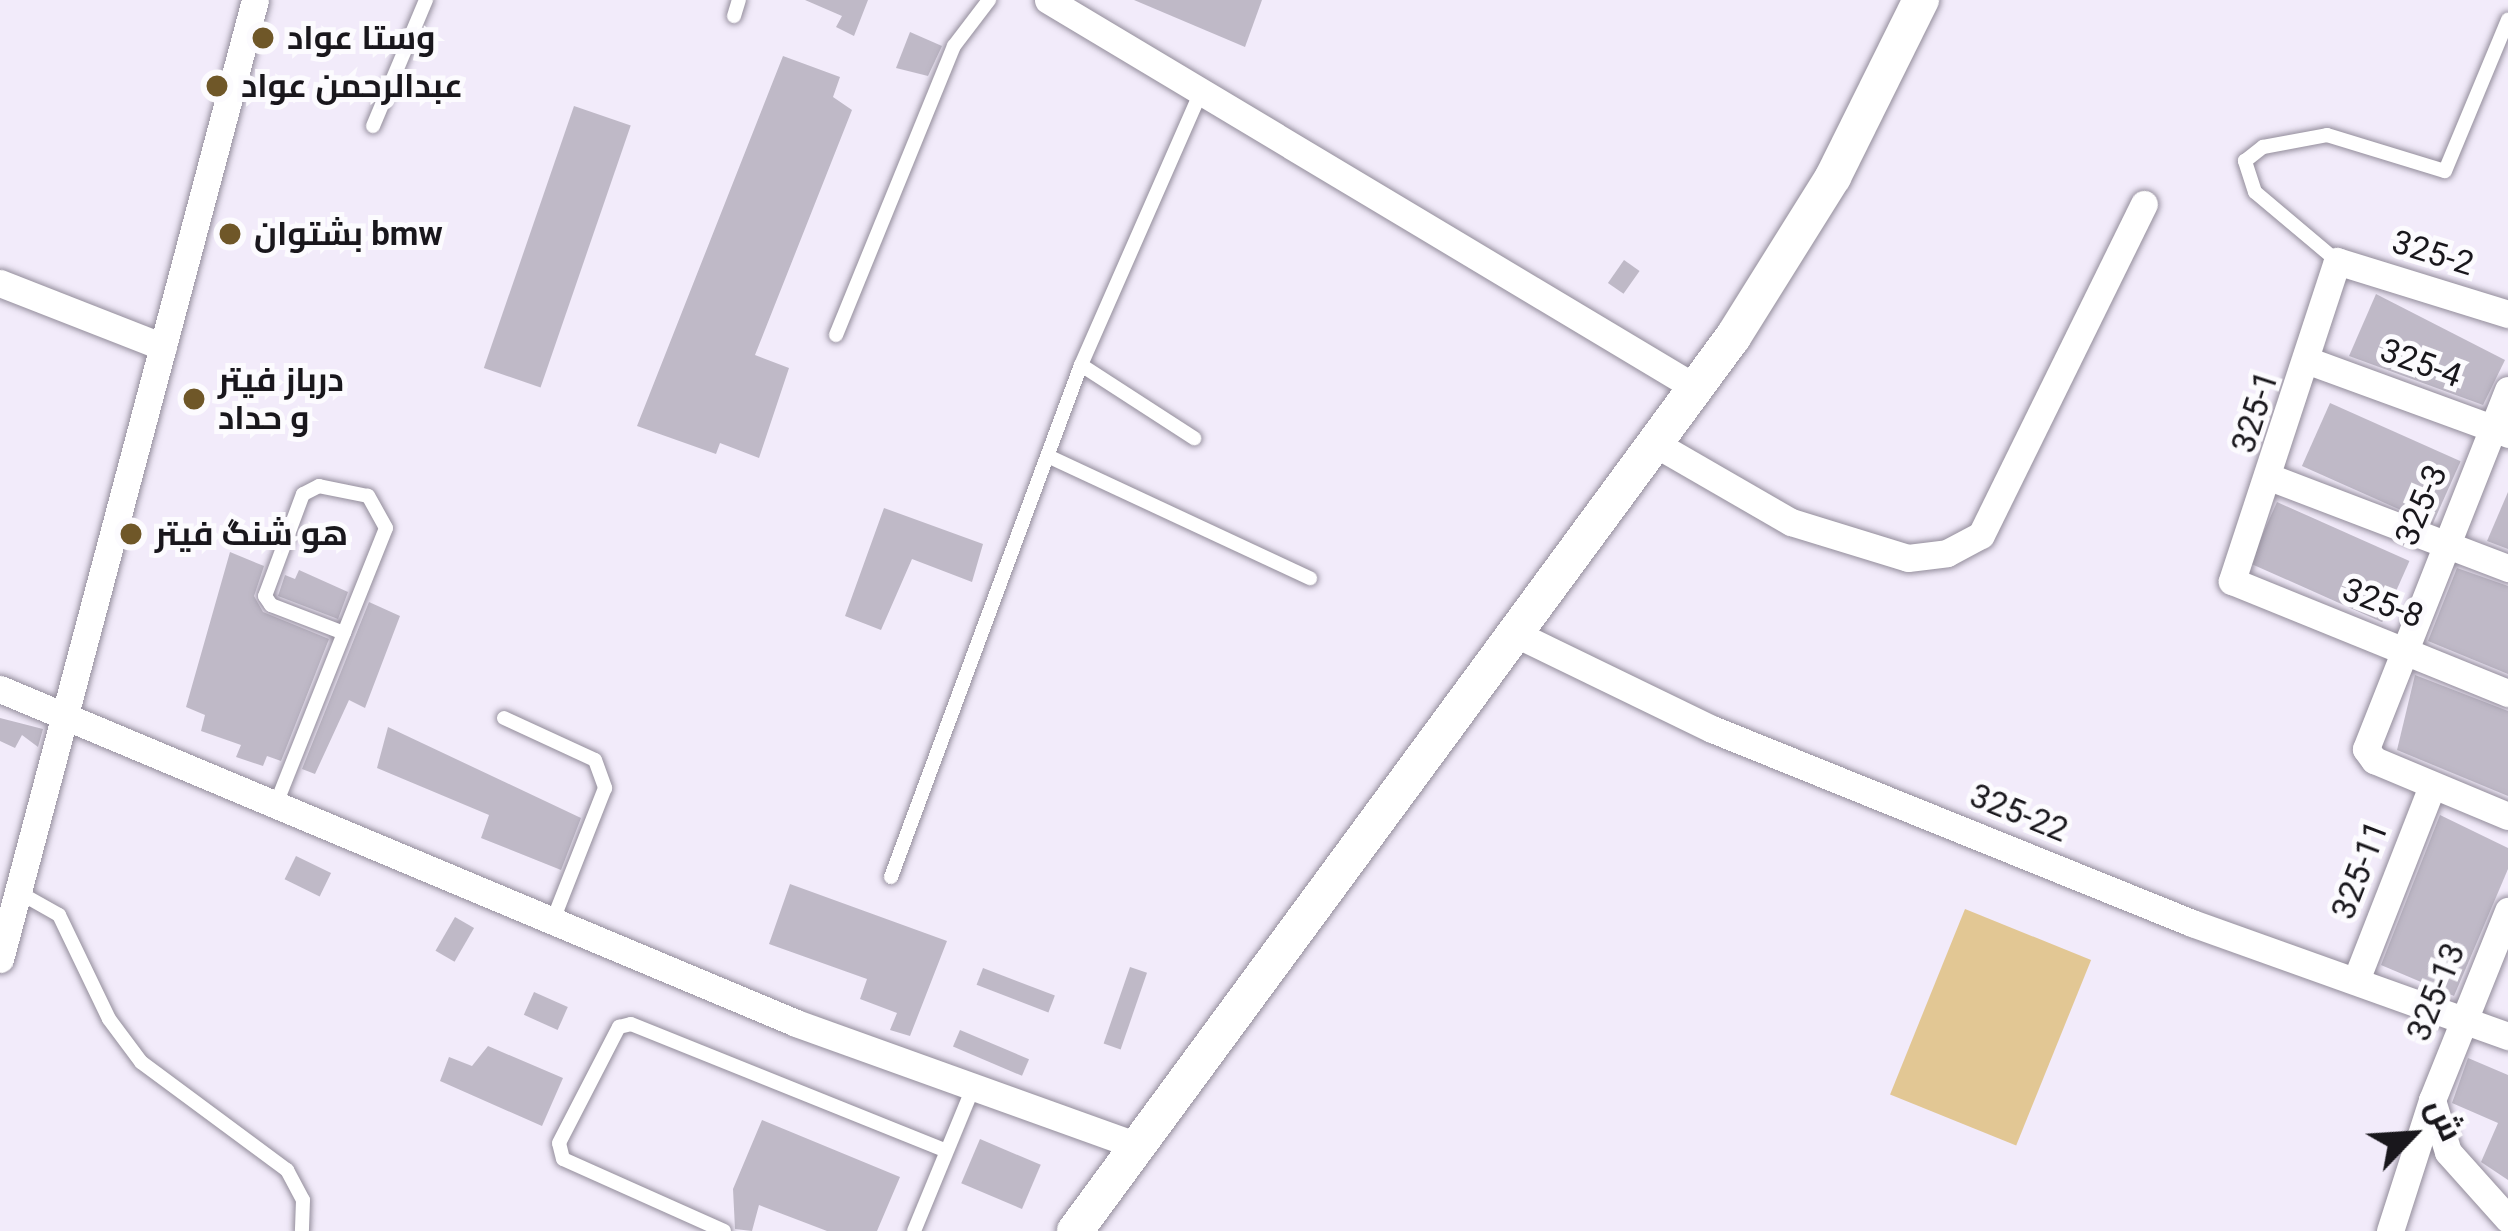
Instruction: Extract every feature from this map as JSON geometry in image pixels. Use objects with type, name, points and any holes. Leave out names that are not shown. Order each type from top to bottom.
[{"type":"street","points":[[0,959],[255,0]]},
{"type":"street","points":[[1048,0],[1696,388]]},
{"type":"street","points":[[1075,1231],[1696,388],[1802,232],[1921,0]]},
{"type":"street","points":[[1654,443],[1791,522],[1908,558],[1947,553],[1981,535],[2144,204]]},
{"type":"street","name":"325-2","points":[[2337,261],[2508,314]]},
{"type":"street","name":"325-1","points":[[2232,581],[2272,478],[2337,261]]},
{"type":"street","points":[[0,283],[163,347]]},
{"type":"street","name":"325-4","points":[[2309,361],[2500,431]]},
{"type":"street","name":"325-3","points":[[2432,786],[2367,754],[2401,648],[2444,543],[2500,431],[2508,390]]},
{"type":"street","points":[[2272,478],[2508,568]]},
{"type":"street","name":"325-8","points":[[2232,581],[2508,693]]},
{"type":"street","name":"325-22","points":[[1512,632],[1712,729],[2192,923],[2508,1036]]},
{"type":"street","points":[[0,689],[972,1090],[1140,1147]]},
{"type":"street","points":[[2432,786],[2508,816]]},
{"type":"street","name":"325-11","points":[[2356,980],[2432,786]]},
{"type":"street","name":"325-13","points":[[2390,1231],[2432,1100],[2508,910]]},
{"type":"street","points":[[2432,1100],[2448,1152],[2508,1220]]},
{"type":"lane","points":[[374,126],[426,0]]},
{"type":"lane","points":[[734,16],[739,0]]},
{"type":"lane","points":[[836,335],[954,46],[988,0]]},
{"type":"lane","points":[[2337,261],[2255,192],[2245,161],[2263,148],[2326,136],[2445,171],[2508,20]]},
{"type":"lane","points":[[891,878],[1081,365],[1201,92]]},
{"type":"lane","points":[[1081,365],[1194,438]]},
{"type":"lane","points":[[1050,457],[1310,578]]},
{"type":"lane","points":[[278,800],[386,528],[368,496],[319,486],[303,494],[265,596],[271,605],[344,633]]},
{"type":"lane","points":[[504,718],[595,760],[605,788],[553,920]]},
{"type":"lane","points":[[20,892],[59,915],[109,1019],[141,1062],[287,1170],[303,1200],[302,1231]]},
{"type":"lane","points":[[724,1231],[563,1159],[559,1143],[619,1027],[632,1024],[944,1150]]},
{"type":"lane","points":[[914,1231],[972,1090]]},
{"type":"shaded area","points":[[1965,909],[2091,960],[2016,1145],[1890,1094]]},
{"type":"building","points":[[805,0],[868,0],[854,36],[836,27],[842,16]]},
{"type":"building","points":[[1134,0],[1262,0],[1245,47]]},
{"type":"building","points":[[910,32],[942,46],[928,76],[896,68]]},
{"type":"building","points":[[783,56],[840,77],[833,97],[852,110],[755,355],[789,368],[759,458],[720,443],[716,454],[637,426]]},
{"type":"building","points":[[574,106],[631,126],[541,387],[484,368]]},
{"type":"building","points":[[1624,260],[1640,271],[1624,294],[1608,283]]},
{"type":"building","points":[[2376,294],[2505,360],[2483,405],[2349,356]]},
{"type":"building","points":[[2330,403],[2461,461],[2433,524],[2302,466]]},
{"type":"building","points":[[2508,492],[2508,549],[2487,541]]},
{"type":"building","points":[[2277,502],[2409,561],[2382,622],[2250,563]]},
{"type":"building","points":[[884,508],[983,544],[972,582],[912,559],[881,630],[845,616]]},
{"type":"building","points":[[230,552],[264,566],[254,596],[263,612],[329,639],[281,761],[267,756],[263,766],[236,757],[241,745],[201,731],[205,715],[186,707]]},
{"type":"building","points":[[2457,568],[2508,586],[2508,674],[2428,641]]},
{"type":"building","points":[[299,570],[348,592],[338,619],[278,596],[285,575],[295,579]]},
{"type":"building","points":[[369,602],[400,616],[365,708],[349,700],[315,774],[302,769]]},
{"type":"building","points":[[2415,675],[2508,711],[2508,796],[2397,750]]},
{"type":"building","points":[[0,718],[43,729],[38,747],[22,735],[15,748],[0,741]]},
{"type":"building","points":[[388,727],[581,818],[561,870],[481,838],[489,815],[377,768]]},
{"type":"building","points":[[2440,815],[2508,848],[2508,869],[2454,996],[2381,965]]},
{"type":"building","points":[[296,856],[331,873],[320,896],[285,879]]},
{"type":"building","points":[[790,884],[947,941],[910,1036],[890,1030],[897,1013],[860,999],[867,979],[769,944]]},
{"type":"building","points":[[455,917],[474,928],[455,962],[435,951]]},
{"type":"building","points":[[1130,967],[1147,973],[1121,1049],[1104,1044]]},
{"type":"building","points":[[983,968],[1055,996],[1048,1012],[977,985]]},
{"type":"building","points":[[534,992],[568,1007],[558,1030],[524,1015]]},
{"type":"building","points":[[960,1030],[1029,1059],[1022,1076],[953,1047]]},
{"type":"building","points":[[488,1046],[563,1078],[542,1126],[440,1081],[449,1057],[472,1066]]},
{"type":"building","points":[[2468,1058],[2508,1075],[2508,1180],[2481,1162],[2498,1123],[2452,1103]]},
{"type":"building","points":[[762,1120],[900,1177],[877,1231],[827,1231],[759,1205],[752,1231],[735,1229],[733,1189]]},
{"type":"building","points":[[980,1139],[1041,1165],[1022,1209],[961,1183]]},
{"type":"place","name":"وستا عواد","points":[[263,38]]},
{"type":"place","name":"عبدالرحمن عواد","points":[[217,86]]},
{"type":"place","name":"بشتوان bmw","points":[[230,234]]},
{"type":"place","name":"درباز فیتر و حداد","points":[[194,399]]},
{"type":"place","name":"هو شنگ فيتر","points":[[131,534]]}]
